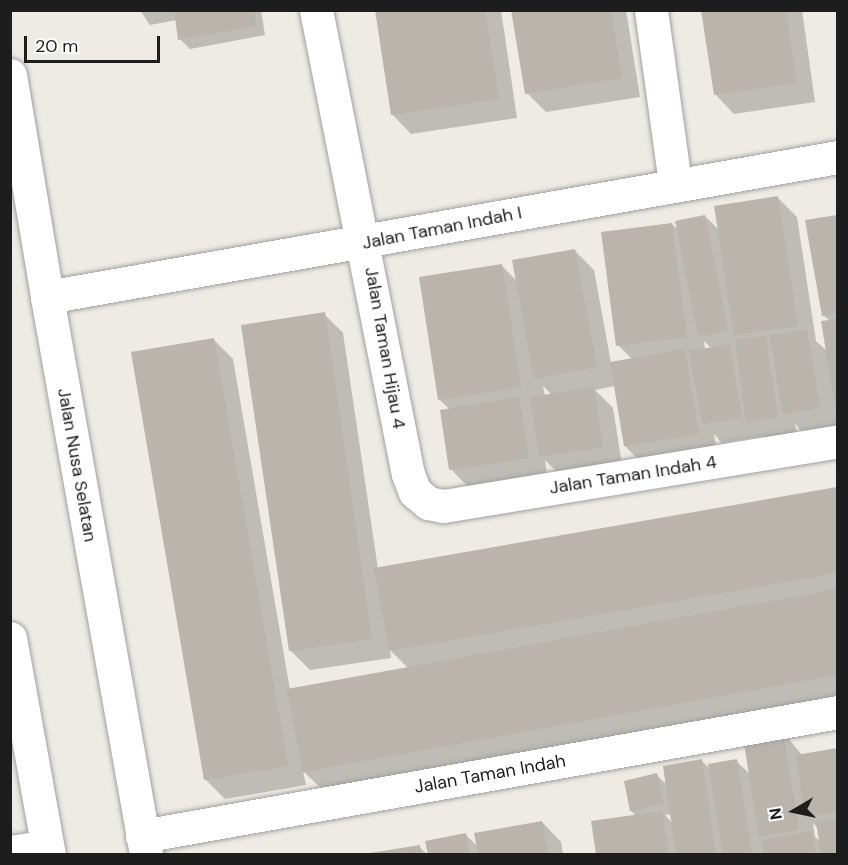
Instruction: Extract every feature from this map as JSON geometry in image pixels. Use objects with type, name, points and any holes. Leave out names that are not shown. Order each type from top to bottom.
[{"type":"street","name":"Jalan Taman Hijau 4","points":[[316,10],[366,242],[408,474],[415,492],[428,502]]},
{"type":"street","points":[[651,10],[675,183]]},
{"type":"street","name":"Jalan Nusa Selatan","points":[[10,75],[144,845]]},
{"type":"street","name":"Jalan Taman Indah I","points":[[47,297],[366,242],[675,183],[837,157]]},
{"type":"street","name":"Jalan Taman Indah 4","points":[[428,502],[443,506],[837,441]]},
{"type":"street","points":[[10,638],[48,850],[10,852]]},
{"type":"street","name":"Jalan Taman Indah","points":[[144,845],[837,712]]},
{"type":"building","points":[[174,10],[254,10],[256,26],[178,40]]},
{"type":"building","points":[[375,10],[485,10],[499,99],[391,115]]},
{"type":"building","points":[[511,10],[611,10],[622,78],[525,94]]},
{"type":"building","points":[[701,10],[786,10],[797,83],[714,95]]},
{"type":"building","points":[[778,196],[798,326],[734,335],[714,206]]},
{"type":"building","points":[[705,215],[728,331],[698,337],[675,221]]},
{"type":"building","points":[[837,215],[837,313],[822,316],[805,220]]},
{"type":"building","points":[[672,223],[687,337],[616,346],[601,232]]},
{"type":"building","points":[[575,249],[597,367],[534,379],[512,260]]},
{"type":"building","points":[[502,264],[521,387],[438,400],[419,277]]},
{"type":"building","points":[[325,312],[372,639],[289,651],[241,325]]},
{"type":"building","points":[[837,319],[837,402],[834,402],[821,321]]},
{"type":"building","points":[[807,330],[820,408],[782,414],[770,335]]},
{"type":"building","points":[[766,336],[778,417],[746,422],[735,340]]},
{"type":"building","points":[[214,338],[288,766],[204,780],[131,352]]},
{"type":"building","points":[[730,344],[742,418],[702,424],[689,351]]},
{"type":"building","points":[[685,349],[699,434],[624,446],[610,362]]},
{"type":"building","points":[[594,387],[603,447],[539,457],[530,397]]},
{"type":"building","points":[[519,397],[529,458],[449,470],[440,410]]},
{"type":"building","points":[[837,487],[837,573],[389,651],[374,568]]},
{"type":"building","points":[[837,589],[837,675],[303,772],[287,689]]},
{"type":"building","points":[[783,731],[799,830],[759,837],[743,737]]},
{"type":"building","points":[[837,748],[837,812],[805,817],[796,755]]},
{"type":"building","points":[[702,759],[716,854],[676,854],[663,766]]},
{"type":"building","points":[[737,759],[752,854],[723,854],[708,764]]},
{"type":"building","points":[[657,773],[664,804],[630,811],[624,781]]},
{"type":"building","points":[[662,811],[669,854],[596,854],[591,821]]},
{"type":"building","points":[[837,818],[837,854],[821,854],[816,822]]},
{"type":"building","points":[[542,821],[548,854],[478,854],[474,833]]},
{"type":"building","points":[[812,831],[816,854],[763,854],[761,840]]},
{"type":"building","points":[[466,833],[470,854],[428,854],[425,841]]},
{"type":"building","points":[[420,845],[421,854],[370,854],[370,853]]}]
